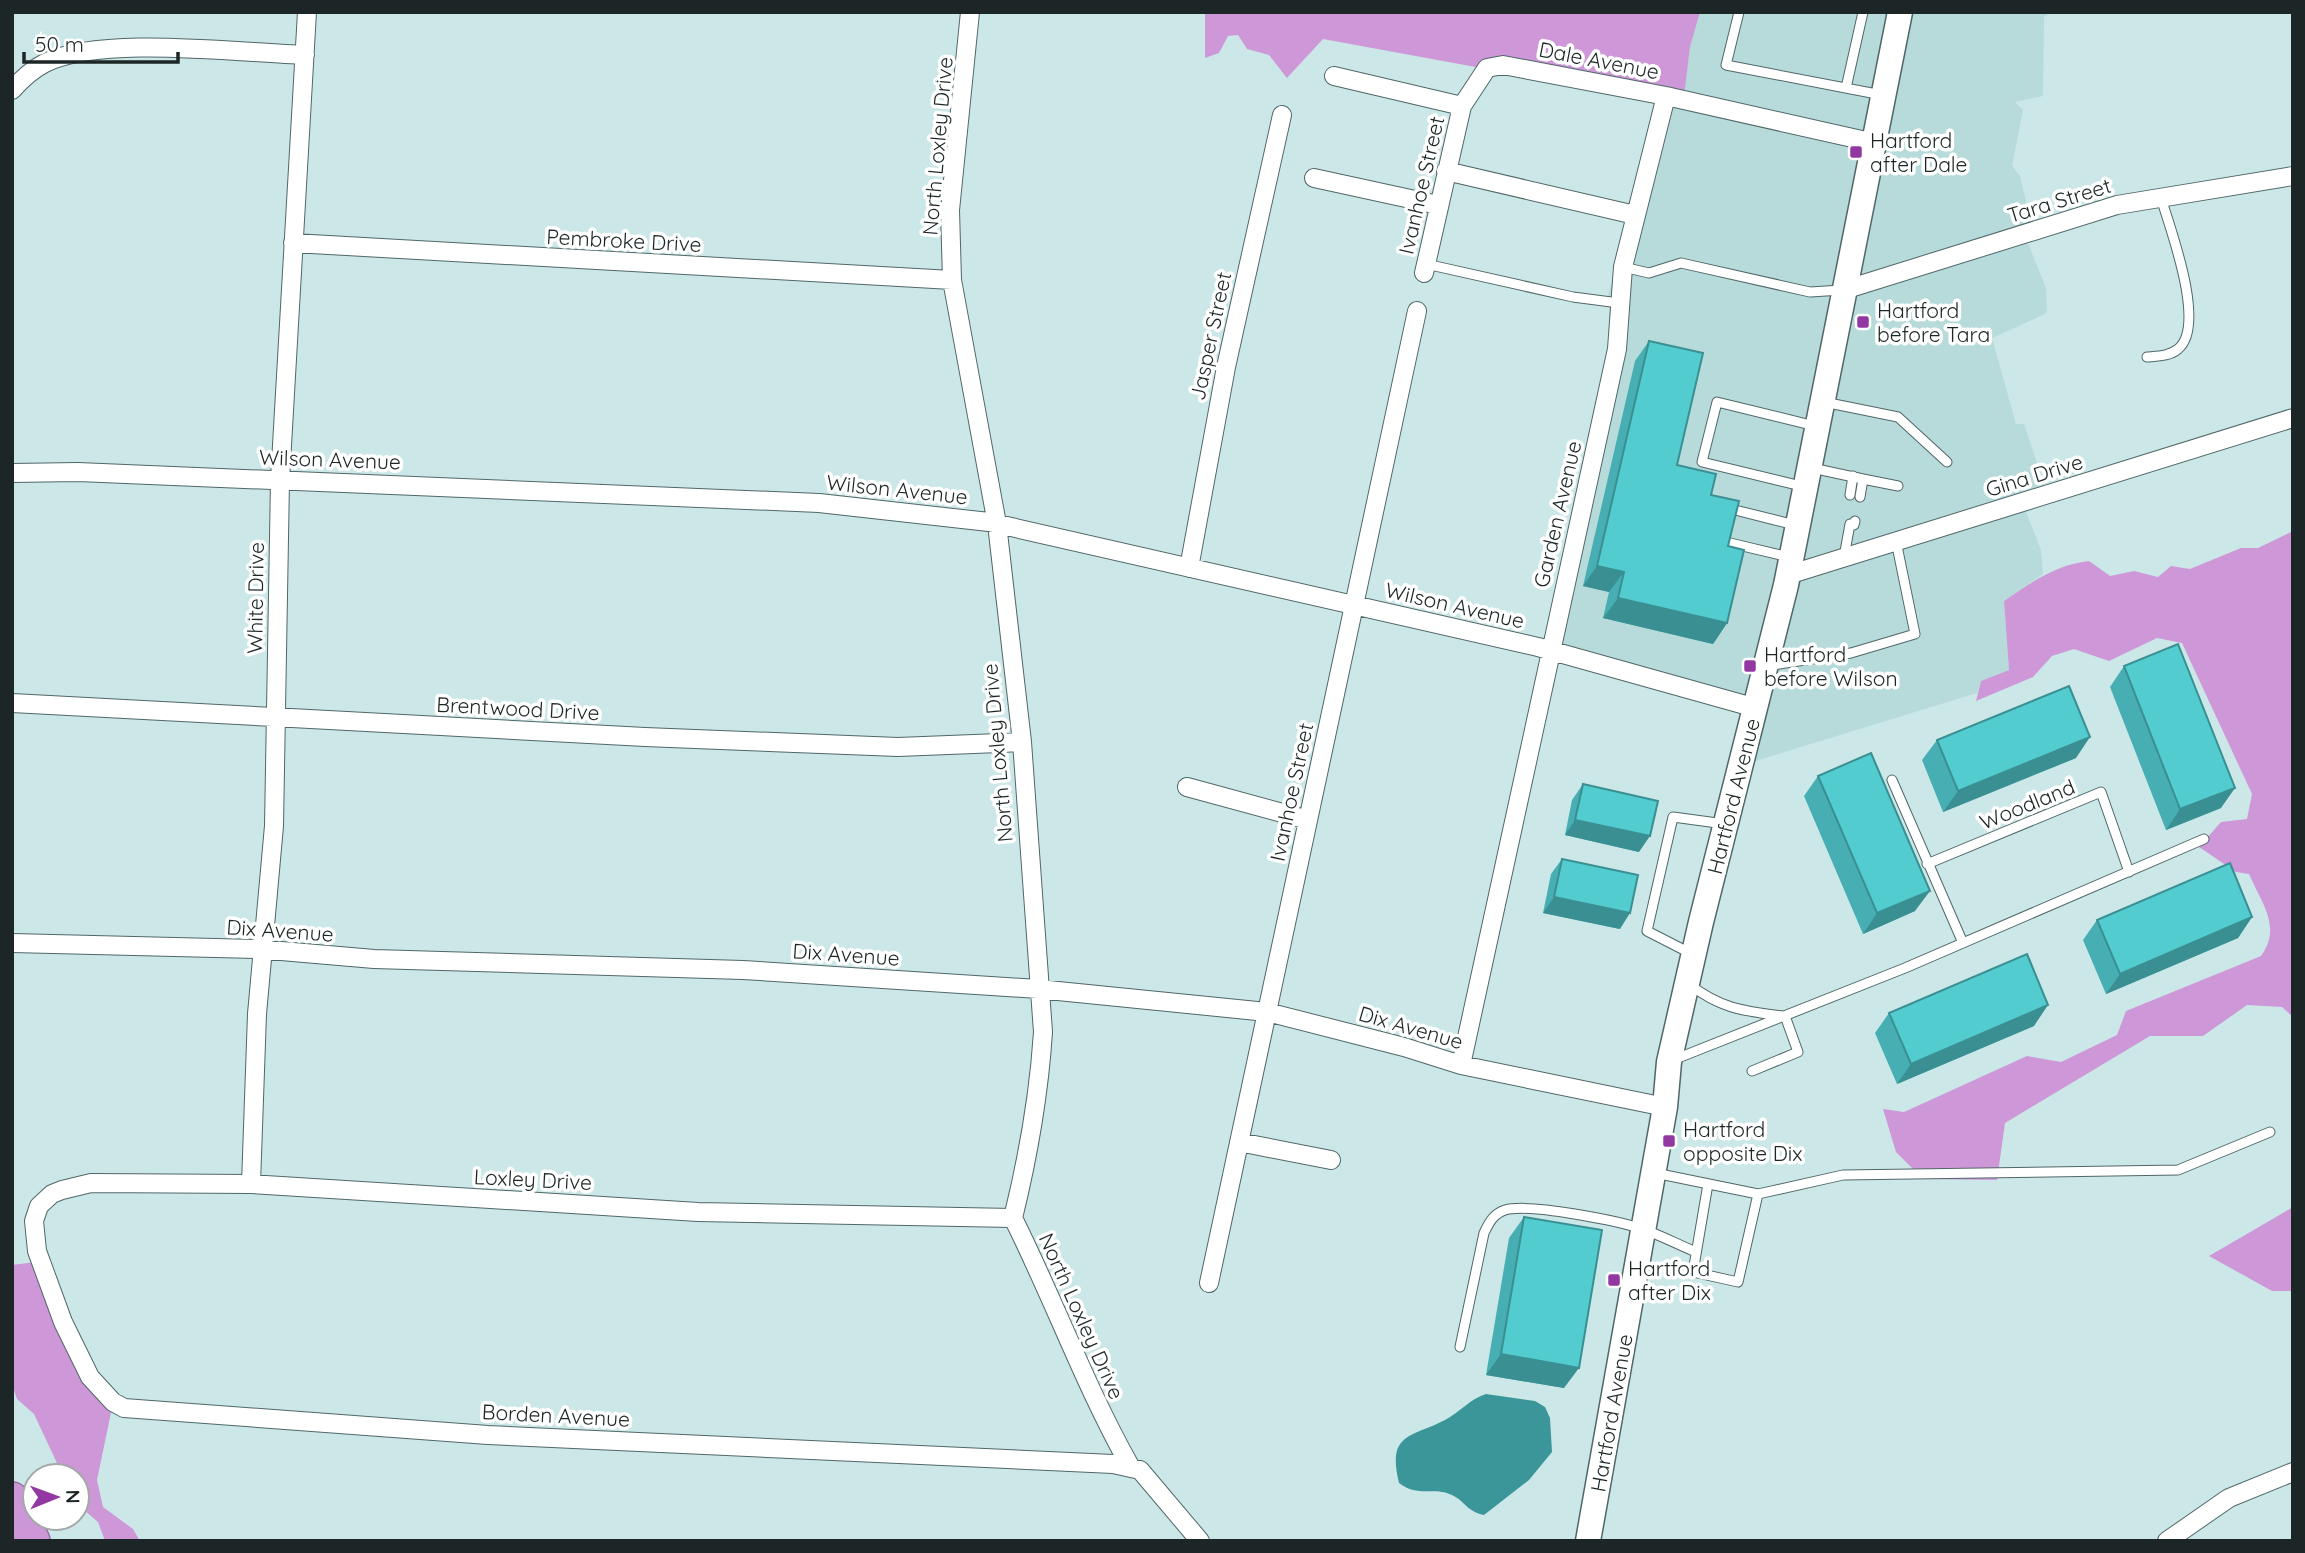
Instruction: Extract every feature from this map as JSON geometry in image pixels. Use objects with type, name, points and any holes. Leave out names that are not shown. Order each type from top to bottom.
[{"type":"highway","points":[[12,1499],[33,1541]]},
{"type":"main road","name":"Hartford Avenue","points":[[1588,1541],[1654,1173],[1669,1062],[1789,566],[1900,12]]},
{"type":"street","name":"White Drive","points":[[251,1184],[257,1014],[265,950],[274,826],[279,480],[307,12]]},
{"type":"street","name":"North Loxley Drive","points":[[970,12],[950,210],[952,280],[997,524],[1022,743],[1042,1032],[1040,1069],[1023,1179],[1013,1218],[1040,1273],[1098,1410],[1130,1466]]},
{"type":"street","points":[[12,90],[45,63],[85,53],[132,48],[305,55]]},
{"type":"street","name":"Dale Avenue","points":[[1462,106],[1487,68],[1503,65],[1666,96],[1875,143]]},
{"type":"street","points":[[1334,76],[1462,106]]},
{"type":"street","name":"Garden Avenue","points":[[1461,1065],[1617,349],[1623,267],[1634,215],[1666,96]]},
{"type":"street","name":"Ivanhoe Street","points":[[1425,269],[1462,106]]},
{"type":"street","name":"Jasper Street","points":[[1189,568],[1226,368],[1282,115]]},
{"type":"street","points":[[1446,171],[1634,215]]},
{"type":"street","name":"Tara Street","points":[[1844,290],[2117,205],[2293,176]]},
{"type":"street","points":[[1314,178],[1438,205]]},
{"type":"street","name":"Pembroke Drive","points":[[292,243],[952,280]]},
{"type":"street","name":"Ivanhoe Street","points":[[1209,1283],[1417,310]]},
{"type":"street","name":"Gina Drive","points":[[1789,566],[1844,557],[2293,418]]},
{"type":"street","name":"Wilson Avenue","points":[[12,473],[78,472],[819,503],[997,524],[1550,651],[1756,708]]},
{"type":"street","name":"Brentwood Drive","points":[[12,703],[499,731],[898,747],[1022,743]]},
{"type":"street","points":[[1187,786],[1308,820]]},
{"type":"street","name":"Dix Avenue","points":[[12,943],[265,950],[374,959],[743,970],[1038,989],[1267,1012],[1404,1047],[1461,1065],[1665,1107]]},
{"type":"street","points":[[1239,1142],[1331,1160]]},
{"type":"street","name":"Loxley Drive","points":[[52,1194],[91,1183],[251,1184],[698,1212],[1013,1218]]},
{"type":"street","name":"Borden Avenue","points":[[52,1194],[38,1206],[34,1222],[37,1251],[63,1322],[90,1377],[113,1402],[124,1408],[410,1430],[1130,1466]]},
{"type":"street","points":[[1130,1466],[1152,1481],[1200,1541]]},
{"type":"street","points":[[2167,1541],[2229,1498],[2293,1472]]},
{"type":"lane","points":[[1739,12],[1726,65],[1884,95]]},
{"type":"lane","points":[[1846,88],[1863,12]]},
{"type":"lane","points":[[2147,357],[2170,354],[2180,347],[2189,331],[2191,316],[2175,241],[2160,196]]},
{"type":"lane","points":[[1623,267],[1649,273],[1681,263],[1810,292],[1844,290]]},
{"type":"lane","points":[[1425,269],[1619,303]]},
{"type":"lane","points":[[1817,426],[1717,402],[1702,463],[1807,477],[1853,477],[1898,486]]},
{"type":"lane","points":[[1822,402],[1898,417],[1947,462]]},
{"type":"lane","points":[[1850,495],[1853,477]]},
{"type":"lane","points":[[1860,497],[1863,479]]},
{"type":"lane","points":[[1722,507],[1797,525]]},
{"type":"lane","points":[[1844,557],[1850,521]]},
{"type":"lane","points":[[1766,666],[1851,653],[1915,634],[1896,541]]},
{"type":"lane","points":[[1730,543],[1789,566]]},
{"type":"lane","points":[[1892,780],[1963,943]]},
{"type":"lane","name":"Woodland","points":[[1927,864],[2101,792],[2129,872]]},
{"type":"lane","points":[[1693,955],[1647,931],[1673,817],[1727,824]]},
{"type":"lane","points":[[1669,1062],[1963,943],[2204,839]]},
{"type":"lane","points":[[1687,983],[1710,1000],[1736,1010],[1785,1016]]},
{"type":"lane","points":[[1752,1072],[1798,1052],[1785,1016]]},
{"type":"lane","points":[[1654,1173],[1758,1194],[1843,1175],[2178,1170],[2270,1132]]},
{"type":"lane","points":[[1708,1184],[1693,1272],[1738,1282],[1758,1194]]},
{"type":"lane","points":[[1460,1347],[1484,1233],[1492,1218],[1503,1211],[1527,1208],[1644,1229],[1696,1252]]},
{"type":"shaded area","points":[[1205,12],[1700,12],[1690,47],[1683,105],[1323,39],[1287,78],[1269,55],[1247,49],[1238,35],[1228,36],[1219,53],[1205,58]]},
{"type":"shaded area","points":[[1700,12],[2052,12],[2044,17],[2043,96],[2015,102],[2023,110],[2012,166],[2020,176],[2033,230],[2027,241],[2046,288],[2047,313],[1992,338],[2016,424],[2024,424],[2047,493],[2024,507],[2041,550],[2043,574],[2004,601],[2009,670],[1981,681],[1977,693],[1749,763],[1756,714],[1552,650],[1612,345],[1608,295],[1661,104],[1683,104],[1690,47]]},
{"type":"shaded area","points":[[2293,531],[2293,1017],[2282,1007],[2247,1005],[2203,1036],[2150,1036],[2005,1123],[1997,1180],[1923,1179],[1896,1152],[1883,1109],[1904,1112],[2027,1056],[2061,1062],[2117,1035],[2126,1011],[2261,956],[2270,935],[2268,915],[2249,874],[2236,872],[2199,847],[2221,822],[2247,819],[2252,794],[2182,643],[2157,638],[2109,661],[2074,649],[2052,656],[2033,677],[1976,701],[1981,681],[2009,670],[2004,601],[2044,575],[2077,563],[2089,561],[2110,576],[2134,571],[2158,577],[2171,566],[2190,569],[2241,548],[2258,548]]},
{"type":"shaded area","points":[[2293,1207],[2293,1291],[2272,1291],[2209,1256]]},
{"type":"shaded area","points":[[43,1261],[63,1317],[113,1403],[97,1480],[103,1507],[133,1529],[140,1541],[105,1541],[98,1522],[91,1516],[91,1462],[56,1462],[34,1414],[17,1399],[12,1384],[12,1265]]},
{"type":"water","points":[[1486,1394],[1535,1401],[1545,1407],[1550,1418],[1552,1452],[1529,1480],[1484,1515],[1473,1511],[1452,1495],[1439,1491],[1413,1490],[1399,1483],[1396,1455],[1404,1440],[1445,1420]]},
{"type":"building","points":[[1649,341],[1703,353],[1677,465],[1716,474],[1711,495],[1739,501],[1728,546],[1744,550],[1727,623],[1618,598],[1624,572],[1597,566]]},
{"type":"building","points":[[2178,644],[2235,788],[2180,809],[2124,666]]},
{"type":"building","points":[[2069,686],[2090,737],[1958,791],[1937,740]]},
{"type":"building","points":[[1871,753],[1930,891],[1877,913],[1818,776]]},
{"type":"building","points":[[1583,784],[1658,801],[1650,836],[1575,820]]},
{"type":"building","points":[[1562,859],[1638,875],[1630,913],[1554,897]]},
{"type":"building","points":[[2230,863],[2252,917],[2120,974],[2097,920]]},
{"type":"building","points":[[2027,954],[2048,1005],[1911,1064],[1889,1013]]},
{"type":"building","points":[[1524,1217],[1602,1230],[1579,1368],[1501,1354]]},
{"type":"place","name":"Hartford after Dale","points":[[1856,152]]},
{"type":"place","name":"Hartford before Tara","points":[[1863,322]]},
{"type":"place","name":"Hartford before Wilson","points":[[1750,666]]},
{"type":"place","name":"Hartford opposite Dix","points":[[1669,1141]]},
{"type":"place","name":"Hartford after Dix","points":[[1614,1280]]}]
